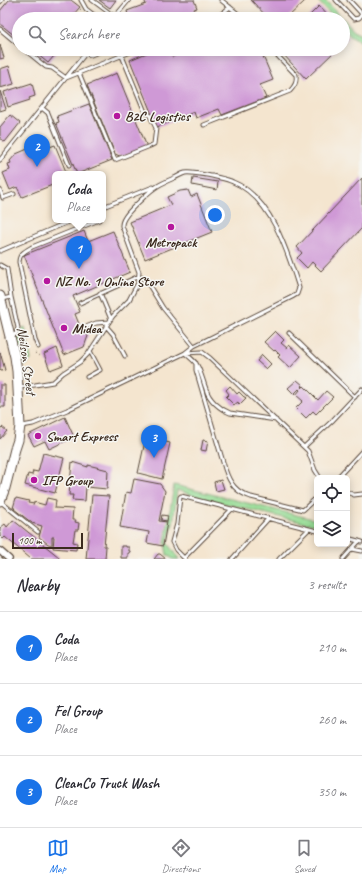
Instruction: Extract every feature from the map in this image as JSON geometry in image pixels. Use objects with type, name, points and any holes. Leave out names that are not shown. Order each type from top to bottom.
[{"type":"main road","name":"Neilson Street","points":[[0,297],[15,357],[20,426],[17,444],[0,501]]},
{"type":"street","points":[[0,551],[9,559]]},
{"type":"lane","points":[[81,0],[86,9],[90,12]]},
{"type":"lane","points":[[92,0],[107,12]]},
{"type":"lane","points":[[119,12],[128,0]]},
{"type":"lane","points":[[221,0],[235,12]]},
{"type":"lane","points":[[336,0],[347,12]]},
{"type":"lane","points":[[349,0],[362,14],[357,19],[354,19],[350,15]]},
{"type":"lane","points":[[224,12],[230,7]]},
{"type":"lane","points":[[0,29],[12,39]]},
{"type":"lane","points":[[33,56],[46,67],[52,68],[66,78]]},
{"type":"lane","points":[[0,160],[83,56]]},
{"type":"lane","points":[[66,78],[122,56],[145,112],[149,114],[156,128],[154,144],[115,160],[79,73]]},
{"type":"lane","points":[[204,125],[290,91],[295,86],[296,75],[278,56]]},
{"type":"lane","points":[[42,108],[48,113],[69,165]]},
{"type":"lane","points":[[20,426],[33,424],[67,410],[186,353],[194,346],[297,294],[299,288],[282,240],[270,217],[260,202],[252,194],[234,182],[202,174],[185,173],[106,206]]},
{"type":"lane","points":[[18,387],[53,382],[63,373],[80,362],[99,339],[108,322],[129,300],[135,289],[139,276],[139,268],[122,223],[134,206],[160,184]]},
{"type":"lane","points":[[0,190],[3,198],[14,194]]},
{"type":"lane","points":[[0,251],[66,223]]},
{"type":"lane","points":[[38,348],[35,340],[20,257],[22,253],[32,247],[92,223]]},
{"type":"lane","points":[[0,265],[7,269],[18,328],[16,334],[10,336]]},
{"type":"lane","points":[[80,303],[139,276]]},
{"type":"lane","points":[[139,276],[147,282],[163,308],[194,346]]},
{"type":"lane","points":[[100,294],[111,319]]},
{"type":"lane","points":[[0,297],[11,296]]},
{"type":"lane","points":[[81,329],[96,323],[108,322]]},
{"type":"lane","points":[[106,326],[113,334],[125,356]]},
{"type":"lane","points":[[289,334],[355,397]]},
{"type":"lane","points":[[87,377],[100,370],[90,351]]},
{"type":"lane","points":[[186,353],[202,352],[210,358],[308,451],[318,475]]},
{"type":"lane","points":[[186,353],[196,363],[203,379],[206,391],[211,399],[224,411],[276,420]]},
{"type":"lane","points":[[196,363],[196,370],[225,470],[228,479],[233,486],[244,495],[302,510],[314,500]]},
{"type":"lane","points":[[304,447],[362,390]]},
{"type":"lane","points":[[340,475],[362,451]]},
{"type":"lane","points":[[350,493],[354,495],[362,494]]},
{"type":"lane","points":[[232,509],[184,558],[176,550],[172,542],[178,521],[180,497],[232,509],[314,531]]},
{"type":"lane","points":[[0,501],[38,532]]},
{"type":"lane","points":[[232,559],[268,519]]},
{"type":"lane","points":[[280,559],[309,529]]},
{"type":"lane","points":[[350,539],[361,541]]},
{"type":"lane","points":[[342,559],[361,541]]},
{"type":"lane","points":[[352,549],[362,551]]},
{"type":"path","points":[[35,353],[42,357]]},
{"type":"green space","points":[[317,0],[325,0],[337,12],[328,12]]},
{"type":"green space","points":[[350,26],[362,34],[362,42],[350,35]]},
{"type":"green space","points":[[25,327],[31,360],[24,366],[17,339]]},
{"type":"green space","points":[[174,485],[314,519],[314,525],[201,498],[177,490],[173,524],[167,543],[179,559],[173,559],[167,555],[165,543]]},
{"type":"building","points":[[9,0],[71,0],[80,7],[76,12],[12,12],[12,33],[0,24],[0,11]]},
{"type":"building","points":[[99,0],[116,0],[110,8]]},
{"type":"building","points":[[144,0],[194,0],[197,8],[194,9],[195,12],[127,12],[146,4]]},
{"type":"building","points":[[251,0],[306,0],[293,12],[262,12]]},
{"type":"building","points":[[319,6],[325,12],[313,12]]},
{"type":"building","points":[[0,45],[4,58],[0,59]]},
{"type":"building","points":[[40,56],[54,56],[48,63]]},
{"type":"building","points":[[139,56],[263,56],[273,80],[260,85],[266,98],[222,115],[219,109],[196,118],[194,112],[157,127],[130,60]]},
{"type":"building","points":[[285,56],[330,56],[306,79]]},
{"type":"building","points":[[9,66],[14,84],[0,88],[0,69]]},
{"type":"building","name":"B2C Logistics","points":[[117,73],[147,147],[122,157],[115,154],[87,85]]},
{"type":"building","points":[[32,83],[35,96],[29,98],[30,100],[8,107],[4,92]]},
{"type":"building","points":[[0,91],[6,109],[0,111]]},
{"type":"building","points":[[89,104],[112,160],[84,171],[76,171],[56,123],[59,122],[57,116]]},
{"type":"building","points":[[10,115],[20,123],[5,142],[0,138],[0,127]]},
{"type":"building","points":[[44,142],[47,148],[55,145],[66,171],[52,171],[52,185],[22,197],[17,187],[10,190],[3,173],[10,170],[8,164],[11,163],[10,161],[16,154]]},
{"type":"building","points":[[193,178],[218,182],[217,190],[192,185]]},
{"type":"building","points":[[362,178],[362,228],[321,271],[312,262],[307,268],[297,258],[302,253],[297,247]]},
{"type":"building","name":"Metropack","points":[[188,190],[191,197],[197,194],[212,232],[145,259],[130,222],[171,205],[167,197],[180,191]]},
{"type":"building","points":[[84,231],[88,241],[113,231],[130,272],[73,296],[80,312],[75,314],[83,334],[86,333],[88,336],[84,347],[64,355],[24,255]]},
{"type":"building","points":[[275,331],[284,340],[281,343],[287,348],[289,345],[301,356],[290,368],[278,357],[280,355],[275,350],[274,351],[264,342]]},
{"type":"building","points":[[57,348],[63,365],[50,370],[44,354]]},
{"type":"building","points":[[0,352],[5,370],[1,371],[0,370]]},
{"type":"building","points":[[262,355],[271,364],[266,369],[257,361]]},
{"type":"building","points":[[297,380],[303,385],[301,387],[302,388],[304,386],[318,400],[326,391],[333,397],[316,414],[313,411],[306,418],[296,408],[303,401],[296,395],[300,390],[299,389],[294,394],[288,388]]},
{"type":"building","points":[[0,385],[5,385],[5,407],[0,407]]},
{"type":"building","points":[[230,386],[237,394],[239,392],[246,398],[239,405],[238,402],[234,405],[226,397],[229,394],[226,390]]},
{"type":"building","points":[[65,417],[74,437],[49,449],[45,441],[34,446],[28,435]]},
{"type":"building","points":[[2,427],[7,431],[0,439],[0,429]]},
{"type":"building","points":[[146,437],[170,443],[162,479],[138,473]]},
{"type":"building","points":[[203,440],[208,441],[206,451],[201,450]]},
{"type":"building","points":[[43,453],[64,458],[55,493],[25,485],[28,474],[32,475],[33,471],[38,472]]},
{"type":"building","points":[[72,462],[88,467],[88,465],[108,470],[107,489],[86,487],[85,501],[72,500],[73,495],[69,495]]},
{"type":"building","points":[[134,479],[160,484],[165,491],[159,521],[167,522],[163,546],[147,543],[149,532],[120,527],[126,492],[131,493]]},
{"type":"building","points":[[221,480],[224,489],[216,491],[214,482]]},
{"type":"building","points":[[92,495],[109,496],[104,546],[106,546],[105,559],[86,559]]},
{"type":"building","points":[[16,498],[29,501],[28,503],[34,504],[34,502],[45,505],[47,498],[56,500],[55,508],[73,509],[72,520],[76,520],[75,522],[79,523],[78,530],[75,530],[73,542],[77,543],[76,550],[53,548],[54,537],[52,537],[52,545],[48,544],[39,537],[42,526],[32,523],[14,509],[15,508],[13,508]]},
{"type":"building","points":[[162,515],[168,516],[167,521],[161,520]]},
{"type":"building","points":[[13,520],[59,557],[58,559],[31,559],[5,537],[3,539],[0,536],[0,528],[5,524],[7,527]]},
{"type":"building","points":[[121,546],[129,547],[130,553],[128,553],[128,558],[121,558]]},
{"type":"building","points":[[158,554],[160,554],[166,559],[154,559]]},
{"type":"place","name":"B2C Logistics","points":[[117,116]]},
{"type":"place","name":"Fel Group","points":[[37,167]]},
{"type":"place","name":"Metropack","points":[[171,227]]},
{"type":"place","name":"Coda","points":[[79,269]]},
{"type":"place","name":"NZ No. 1 Online Store","points":[[47,281]]},
{"type":"place","name":"Midea","points":[[64,328]]},
{"type":"place","name":"Smart Express","points":[[38,436]]},
{"type":"place","name":"CleanCo Truck Wash","points":[[154,458]]},
{"type":"place","name":"IFP Group","points":[[34,480]]}]
